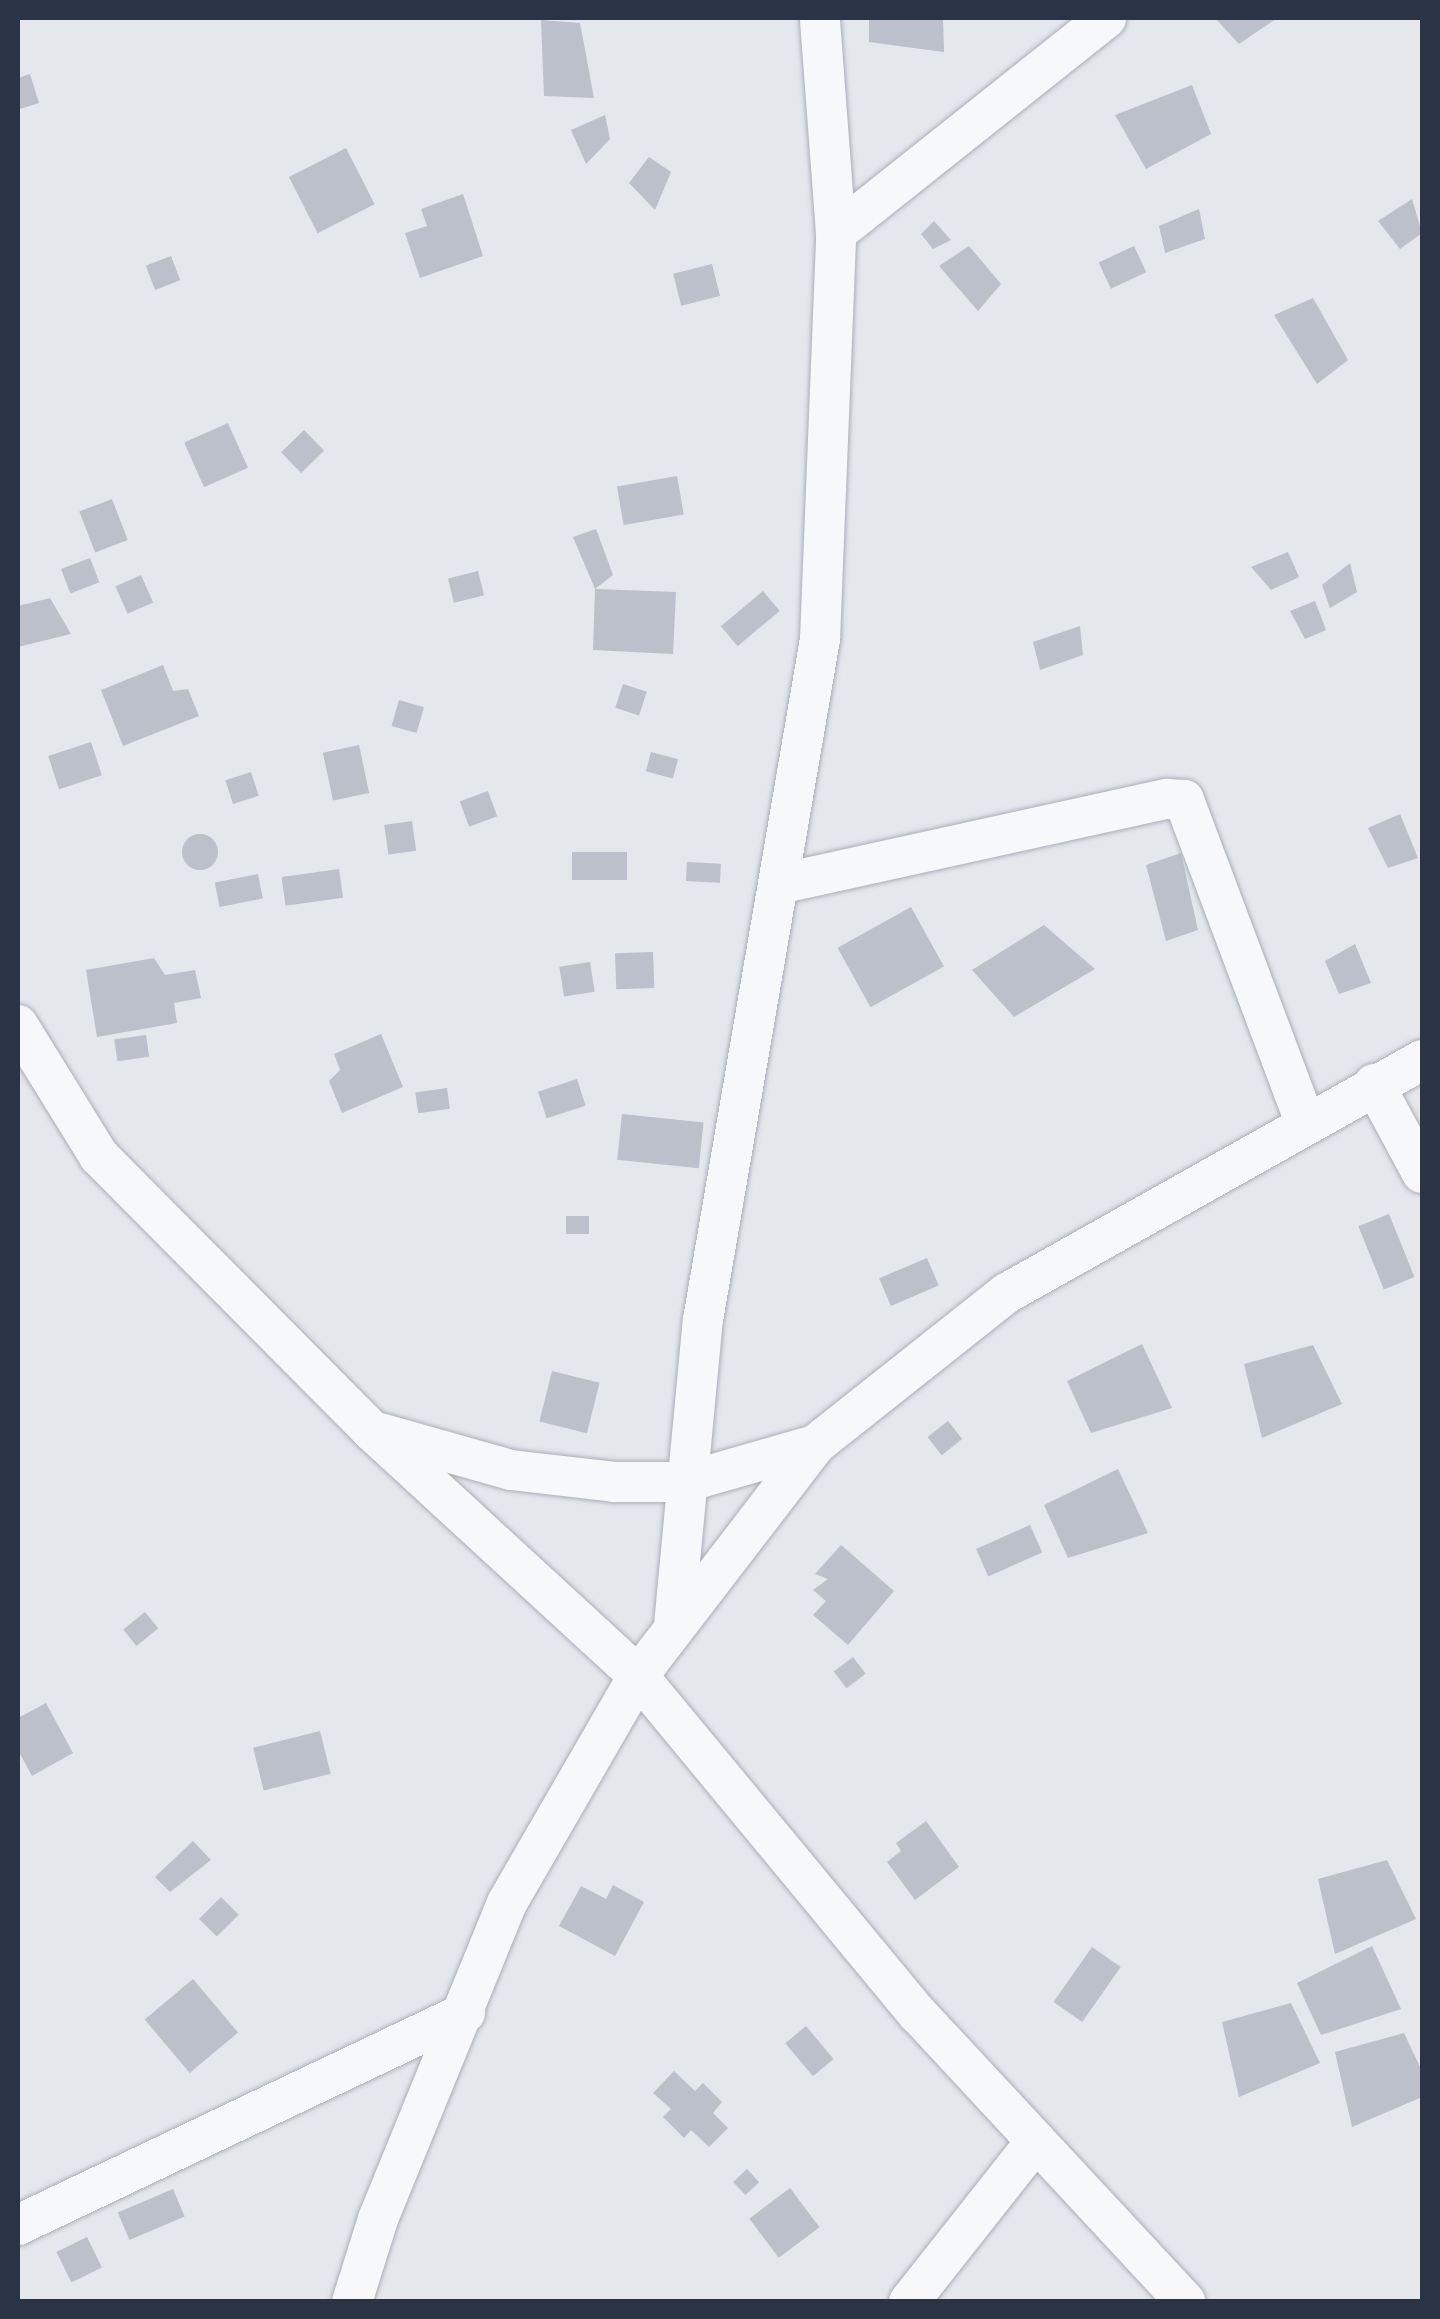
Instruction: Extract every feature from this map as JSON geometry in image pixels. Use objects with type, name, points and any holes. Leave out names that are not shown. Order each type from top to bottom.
[{"type":"street","points":[[674,1625],[704,1320],[820,639],[836,234],[820,18]]},
{"type":"street","points":[[836,234],[1106,18]]},
{"type":"street","points":[[779,884],[1167,799],[1184,800],[1306,1122]]},
{"type":"street","points":[[18,1025],[99,1156],[372,1431],[638,1676],[770,1842],[1036,2142],[1186,2302]]},
{"type":"street","points":[[352,2302],[378,2218],[507,1904],[638,1676],[815,1445],[1008,1293],[1422,1060]]},
{"type":"street","points":[[1374,1084],[1422,1173]]},
{"type":"street","points":[[372,1431],[510,1470],[614,1482],[686,1482],[815,1445]]},
{"type":"street","points":[[18,2225],[465,2013]]},
{"type":"street","points":[[908,2302],[1036,2142]]},
{"type":"building","points":[[869,18],[943,18],[944,52],[869,42]]},
{"type":"building","points":[[1215,18],[1277,18],[1239,44]]},
{"type":"building","points":[[541,20],[580,23],[594,98],[544,96]]},
{"type":"building","points":[[30,74],[39,103],[20,109],[18,78]]},
{"type":"building","points":[[1192,85],[1211,134],[1146,169],[1115,115]]},
{"type":"building","points":[[605,115],[610,139],[586,164],[571,130]]},
{"type":"building","points":[[346,148],[375,204],[318,233],[289,177]]},
{"type":"building","points":[[649,157],[671,172],[655,210],[629,183]]},
{"type":"building","points":[[463,194],[483,256],[420,278],[405,233],[427,226],[421,209]]},
{"type":"building","points":[[1412,199],[1422,233],[1400,249],[1378,221]]},
{"type":"building","points":[[1199,209],[1205,239],[1165,253],[1159,226]]},
{"type":"building","points":[[934,221],[951,240],[933,249],[921,234]]},
{"type":"building","points":[[969,246],[1001,284],[978,311],[939,266]]},
{"type":"building","points":[[1134,246],[1146,272],[1111,289],[1099,262]]},
{"type":"building","points":[[171,256],[180,280],[155,290],[146,266]]},
{"type":"building","points":[[712,264],[720,296],[681,306],[673,274]]},
{"type":"building","points":[[1313,298],[1348,360],[1317,384],[1274,315]]},
{"type":"building","points":[[228,423],[248,468],[204,487],[184,443]]},
{"type":"building","points":[[304,430],[324,451],[301,473],[281,452]]},
{"type":"building","points":[[677,476],[684,514],[624,525],[617,487]]},
{"type":"building","points":[[112,499],[128,540],[95,553],[79,512]]},
{"type":"building","points":[[596,529],[613,575],[595,589],[573,537]]},
{"type":"building","points":[[1288,552],[1299,577],[1271,590],[1251,567]]},
{"type":"building","points":[[90,558],[99,582],[70,593],[61,569]]},
{"type":"building","points":[[1350,563],[1357,592],[1330,608],[1322,585]]},
{"type":"building","points":[[478,571],[484,595],[454,603],[448,578]]},
{"type":"building","points":[[141,575],[153,602],[128,614],[115,586]]},
{"type":"building","points":[[595,589],[676,592],[673,654],[593,650]]},
{"type":"building","points":[[763,591],[780,611],[738,646],[721,626]]},
{"type":"building","points":[[50,598],[71,634],[18,647],[18,606]]},
{"type":"building","points":[[1315,601],[1326,630],[1305,639],[1290,611]]},
{"type":"building","points":[[1080,626],[1083,655],[1040,670],[1033,642]]},
{"type":"building","points":[[163,665],[173,691],[188,689],[199,716],[123,746],[101,690]]},
{"type":"building","points":[[623,684],[647,692],[639,716],[615,708]]},
{"type":"building","points":[[399,700],[424,707],[417,733],[392,726]]},
{"type":"building","points":[[91,742],[102,775],[59,789],[48,756]]},
{"type":"building","points":[[359,745],[369,793],[333,801],[323,753]]},
{"type":"building","points":[[651,752],[678,759],[673,779],[646,771]]},
{"type":"building","points":[[251,772],[259,796],[233,804],[225,780]]},
{"type":"building","points":[[488,791],[497,816],[469,827],[460,801]]},
{"type":"building","points":[[1400,814],[1418,858],[1388,868],[1368,828]]},
{"type":"building","points":[[412,821],[416,851],[388,855],[384,825]]},
{"type":"building","points":[[200,834],[213,839],[218,852],[213,865],[200,870],[187,865],[182,852],[187,839]]},
{"type":"building","points":[[572,852],[627,852],[627,880],[572,880]]},
{"type":"building","points":[[1181,853],[1198,930],[1166,941],[1146,865]]},
{"type":"building","points":[[687,862],[721,864],[720,883],[686,881]]},
{"type":"building","points":[[339,869],[343,898],[286,906],[282,877]]},
{"type":"building","points":[[258,874],[263,899],[220,907],[215,882]]},
{"type":"building","points":[[911,907],[944,966],[870,1007],[838,948]]},
{"type":"building","points":[[1044,925],[1095,969],[1014,1017],[972,970]]},
{"type":"building","points":[[1355,944],[1371,983],[1339,994],[1325,961]]},
{"type":"building","points":[[653,952],[654,988],[616,989],[615,953]]},
{"type":"building","points":[[154,958],[165,975],[195,970],[201,998],[174,1003],[177,1023],[97,1037],[86,970]]},
{"type":"building","points":[[590,962],[595,992],[564,996],[559,967]]},
{"type":"building","points":[[381,1034],[403,1087],[342,1113],[329,1081],[340,1070],[334,1054]]},
{"type":"building","points":[[146,1035],[149,1057],[117,1061],[114,1039]]},
{"type":"building","points":[[577,1079],[586,1106],[547,1118],[538,1092]]},
{"type":"building","points":[[447,1088],[450,1109],[418,1113],[415,1092]]},
{"type":"building","points":[[622,1114],[704,1123],[699,1168],[617,1160]]},
{"type":"building","points":[[1389,1214],[1414,1277],[1384,1289],[1358,1226]]},
{"type":"building","points":[[566,1216],[589,1216],[589,1234],[566,1234]]},
{"type":"building","points":[[927,1258],[939,1286],[891,1306],[879,1278]]},
{"type":"building","points":[[1142,1344],[1172,1408],[1091,1433],[1067,1381]]},
{"type":"building","points":[[1313,1345],[1342,1404],[1262,1438],[1244,1364]]},
{"type":"building","points":[[552,1371],[600,1383],[587,1433],[539,1421]]},
{"type":"building","points":[[948,1421],[962,1439],[942,1455],[928,1437]]},
{"type":"building","points":[[1118,1469],[1148,1533],[1068,1558],[1044,1505]]},
{"type":"building","points":[[1030,1525],[1042,1552],[988,1576],[976,1549]]},
{"type":"building","points":[[841,1545],[894,1591],[848,1645],[813,1615],[826,1601],[813,1590],[828,1579],[815,1574]]},
{"type":"building","points":[[145,1612],[158,1628],[136,1646],[123,1630]]},
{"type":"building","points":[[853,1657],[866,1674],[846,1688],[834,1671]]},
{"type":"building","points":[[46,1703],[73,1753],[32,1776],[18,1750],[18,1718]]},
{"type":"building","points":[[320,1731],[331,1774],[264,1790],[253,1748]]},
{"type":"building","points":[[926,1821],[959,1867],[915,1900],[887,1862],[901,1851],[896,1843]]},
{"type":"building","points":[[193,1841],[211,1860],[170,1892],[155,1877]]},
{"type":"building","points":[[1387,1860],[1416,1919],[1335,1954],[1318,1879]]},
{"type":"building","points":[[613,1885],[644,1902],[615,1956],[559,1926],[581,1886],[606,1899]]},
{"type":"building","points":[[221,1897],[239,1915],[217,1937],[199,1919]]},
{"type":"building","points":[[1372,1946],[1401,2009],[1321,2035],[1297,1983]]},
{"type":"building","points":[[1092,1947],[1121,1967],[1082,2022],[1054,2002]]},
{"type":"building","points":[[193,1979],[238,2033],[190,2073],[145,2019]]},
{"type":"building","points":[[1291,2003],[1320,2063],[1239,2097],[1222,2022]]},
{"type":"building","points":[[806,2026],[834,2059],[813,2076],[785,2043]]},
{"type":"building","points":[[1404,2033],[1422,2071],[1422,2097],[1352,2127],[1335,2052]]},
{"type":"building","points":[[674,2071],[695,2091],[703,2083],[722,2102],[713,2113],[728,2128],[709,2147],[691,2130],[684,2138],[663,2117],[671,2109],[653,2093]]},
{"type":"building","points":[[747,2169],[759,2182],[745,2195],[733,2182]]},
{"type":"building","points":[[790,2188],[819,2227],[779,2258],[749,2219]]},
{"type":"building","points":[[173,2189],[185,2217],[129,2240],[118,2212]]},
{"type":"building","points":[[87,2237],[102,2268],[71,2282],[56,2252]]}]
